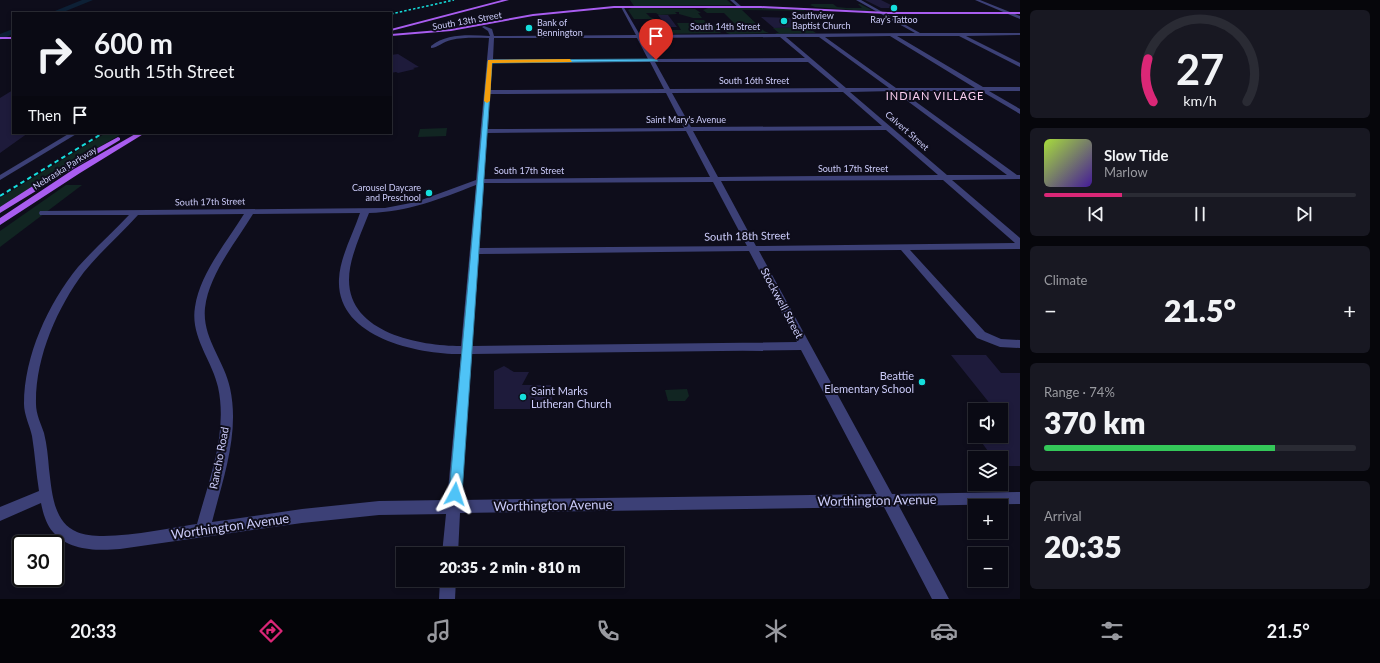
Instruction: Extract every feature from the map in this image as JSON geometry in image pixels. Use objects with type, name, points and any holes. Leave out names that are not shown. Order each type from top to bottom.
[{"type":"main road","points":[[409,20],[493,0]]},
{"type":"main road","points":[[392,30],[507,0]]},
{"type":"main road","name":"South 13th Street","points":[[392,35],[438,31],[515,17],[584,9],[623,7],[798,8],[882,13],[1020,13]]},
{"type":"main road","points":[[392,26],[442,12]]},
{"type":"main road","name":"South 13th Street","points":[[392,39],[422,37],[484,27],[544,14]]},
{"type":"main road","points":[[428,20],[415,26],[413,29],[421,31],[438,31]]},
{"type":"main road","points":[[0,38],[12,38]]},
{"type":"main road","points":[[0,42],[12,41]]},
{"type":"main road","name":"Nebraska Parkway","points":[[0,211],[64,170],[126,134]]},
{"type":"main road","name":"Nebraska Parkway","points":[[0,222],[77,171],[140,134]]},
{"type":"street","points":[[732,0],[740,7]]},
{"type":"street","points":[[858,0],[920,34]]},
{"type":"street","points":[[977,0],[1020,18]]},
{"type":"street","name":"Stockwell Street","points":[[623,7],[941,599]]},
{"type":"street","points":[[451,547],[492,36],[491,32],[484,27]]},
{"type":"street","points":[[890,34],[1020,112]]},
{"type":"street","points":[[959,34],[1020,65]]},
{"type":"street","name":"South 14th Street","points":[[433,47],[439,42],[453,38],[492,36],[1020,34]]},
{"type":"street","name":"Calvert Street","points":[[781,35],[1020,242]]},
{"type":"street","points":[[820,35],[1018,177]]},
{"type":"street","points":[[490,61],[810,60]]},
{"type":"street","name":"South 16th Street","points":[[488,92],[1020,89]]},
{"type":"street","name":"Saint Mary's Avenue","points":[[484,131],[888,128]]},
{"type":"street","points":[[0,178],[73,134]]},
{"type":"street","name":"South 17th Street","points":[[43,213],[386,210],[406,207],[481,181],[1018,177]]},
{"type":"street","points":[[365,210],[346,268],[344,280],[346,297],[353,311],[376,331],[399,342],[433,349],[467,350],[805,346]]},
{"type":"street","name":"Rancho Road","points":[[203,530],[220,464],[226,422],[223,386],[203,339],[199,323],[200,308],[208,281],[250,211]]},
{"type":"street","name":"Worthington Avenue","points":[[135,212],[87,263],[72,284],[48,326],[33,376],[30,405],[38,435],[47,494],[53,517],[57,526],[73,538],[85,542],[101,544],[120,542],[343,511],[401,507],[1020,498]]},
{"type":"street","name":"South 18th Street","points":[[475,251],[1020,246]]},
{"type":"street","points":[[903,247],[978,332],[993,341],[1006,344],[1020,344]]},
{"type":"street","points":[[0,514],[47,494]]},
{"type":"street","points":[[447,599],[448,587]]},
{"type":"green space","points":[[630,0],[727,0],[733,5],[634,6]]},
{"type":"green space","points":[[833,4],[837,7],[862,8],[858,4],[860,4],[872,10],[866,11],[815,7],[810,5]]},
{"type":"green space","points":[[632,8],[695,9],[701,13],[698,13],[702,18],[693,18],[679,14],[679,12],[675,12],[677,14],[659,15],[656,13],[646,13],[655,19],[634,19],[628,10]]},
{"type":"green space","points":[[708,8],[770,8],[805,11],[742,10],[764,31],[769,33],[730,34],[719,25],[736,25],[724,13],[707,13],[703,10]]},
{"type":"green space","points":[[695,20],[704,20],[708,25],[714,25],[721,33],[660,34],[657,33],[652,26],[660,25],[663,30],[681,30],[677,23],[690,23]]},
{"type":"green space","points":[[807,27],[816,33],[777,34],[775,33],[779,33],[773,28]]},
{"type":"green space","points":[[447,128],[446,136],[418,137],[420,129]]},
{"type":"green space","points":[[104,134],[121,134],[51,175],[0,208],[0,198]]},
{"type":"green space","points":[[66,185],[82,185],[0,247],[0,231]]},
{"type":"green space","points":[[687,389],[689,396],[685,401],[668,401],[665,390]]},
{"type":"building","points":[[865,0],[881,0],[897,8],[881,8]]},
{"type":"building","points":[[658,15],[668,15],[677,27],[667,27]]},
{"type":"building","name":"Southview Baptist Church","points":[[761,17],[793,18],[806,27],[774,28]]},
{"type":"building","points":[[398,54],[419,67],[398,73],[392,73],[392,55]]},
{"type":"building","points":[[12,91],[12,134],[27,134],[0,153],[0,98]]},
{"type":"building","points":[[951,355],[986,355],[1001,373],[1020,373],[1020,466],[1008,466],[1008,451],[988,451],[982,443],[1008,443],[1008,403],[989,403]]},
{"type":"building","name":"Saint Marks Lutheran Church","points":[[504,366],[514,372],[529,372],[522,385],[551,385],[553,409],[494,409],[494,371]]},
{"type":"waterway","points":[[57,12],[89,0]]},
{"type":"waterway","points":[[0,37],[12,31]]},
{"type":"railway","points":[[392,14],[454,0]]},
{"type":"railway","points":[[0,196],[101,134]]},
{"type":"slow traffic","points":[[487,101],[490,61],[570,61]]},
{"type":"place","name":"Ray’s Tattoo","points":[[894,8]]},
{"type":"place","name":"Southview Baptist Church","points":[[784,21]]},
{"type":"place","name":"Bank of Bennington","points":[[529,28]]},
{"type":"place","name":"Carousel Daycare and Preschool","points":[[429,193]]},
{"type":"place","name":"Beattie Elementary School","points":[[922,382]]},
{"type":"place","name":"Saint Marks Lutheran Church","points":[[523,397]]},
{"type":"district","name":"INDIAN VILLAGE","points":[[935,96]]},
{"type":"route","points":[[455,494],[490,61],[656,60]]}]
